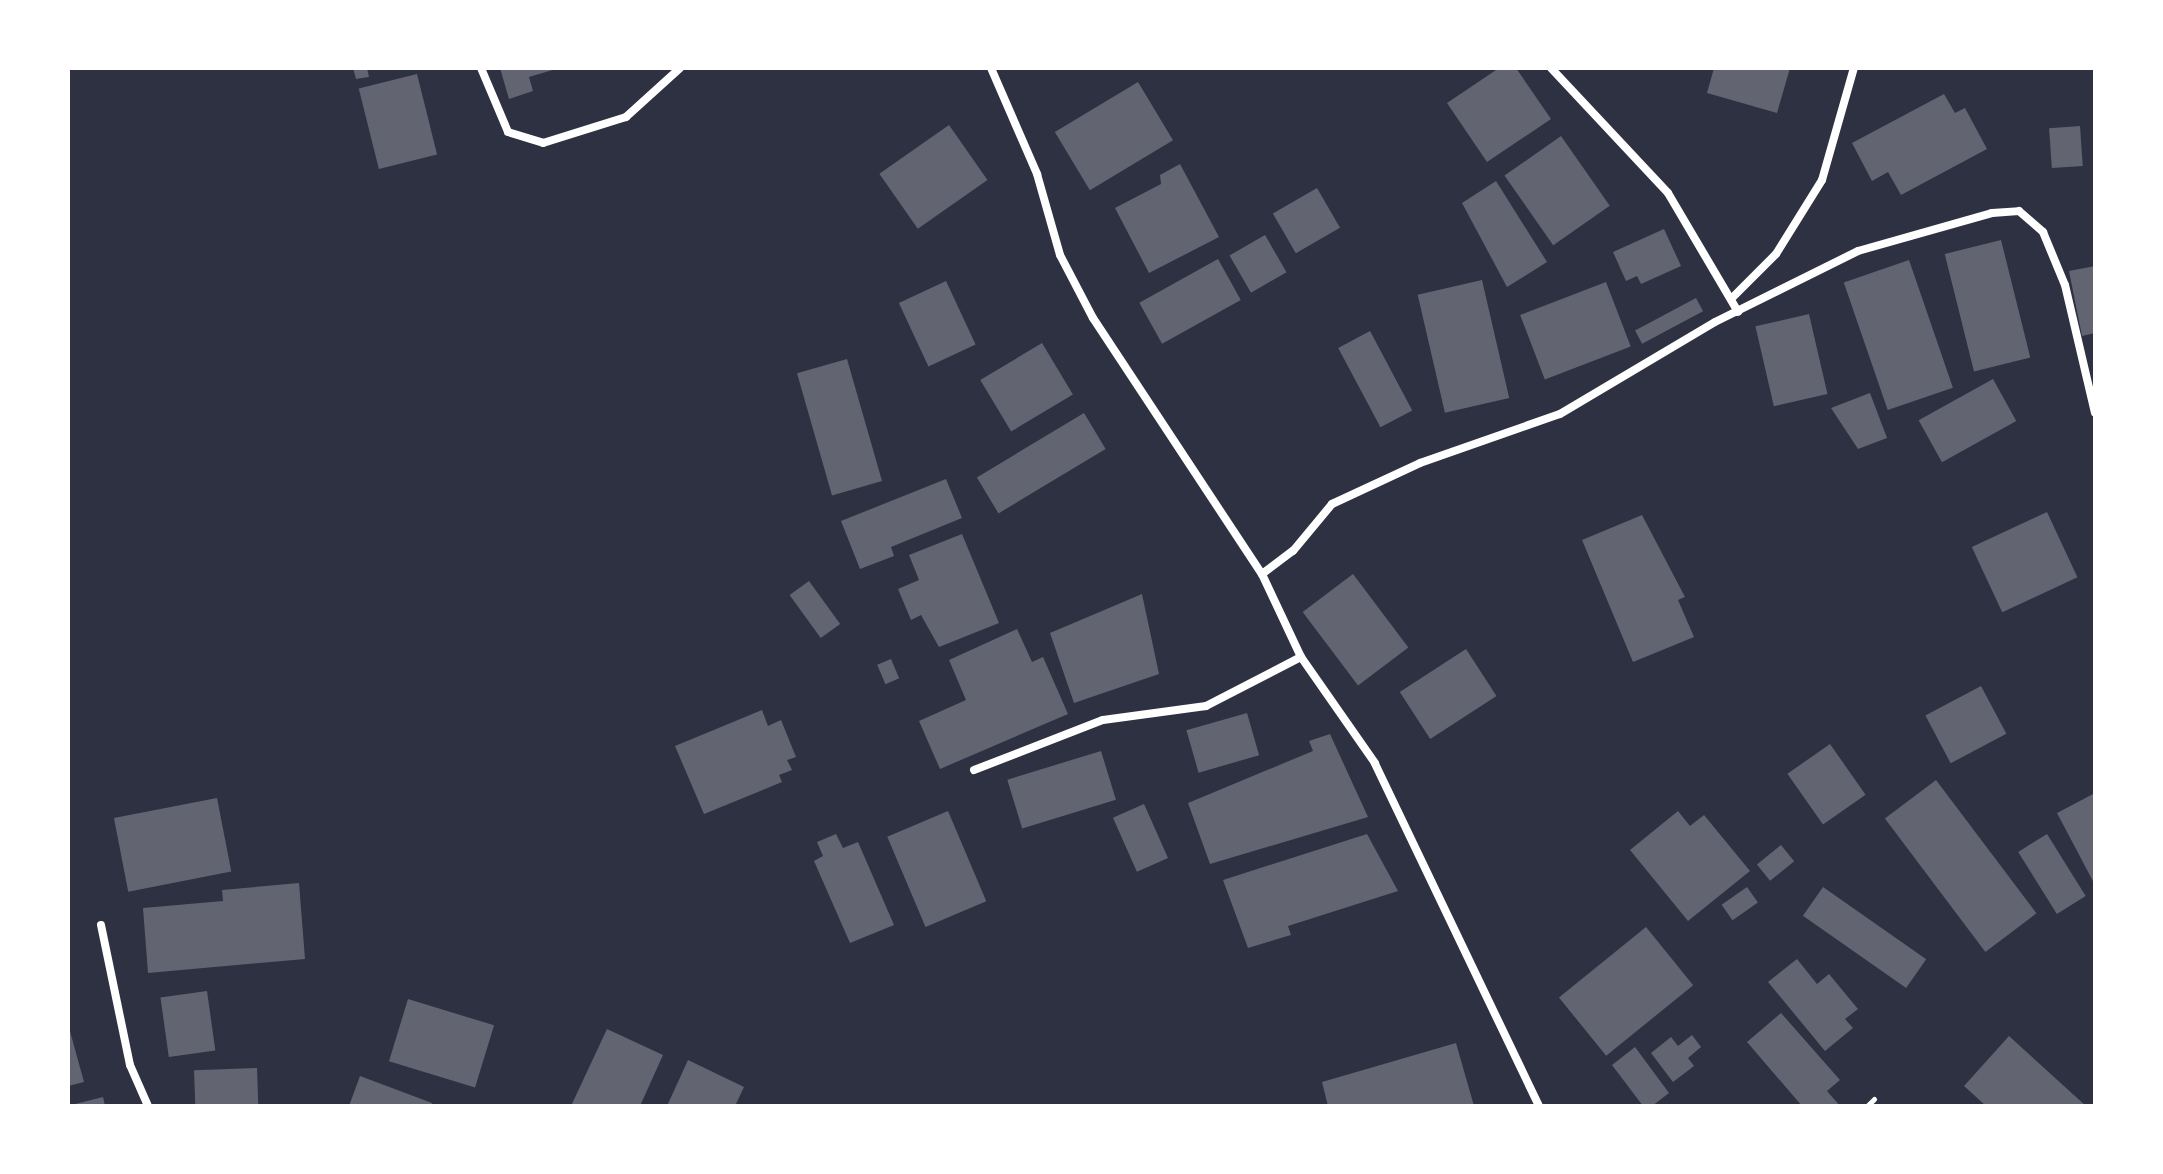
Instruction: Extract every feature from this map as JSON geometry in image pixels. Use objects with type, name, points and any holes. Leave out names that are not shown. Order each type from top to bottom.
[{"type":"street","points":[[481,68],[508,132],[543,143],[626,117],[680,68]]},
{"type":"street","points":[[991,68],[1037,174],[1060,255],[1093,318],[1262,574],[1301,657],[1375,763],[1539,1106]]},
{"type":"street","points":[[1551,68],[1668,193],[1738,312]]},
{"type":"street","points":[[1732,298],[1776,254],[1822,180],[1854,68]]},
{"type":"street","points":[[1262,574],[1293,551],[1332,504],[1420,463],[1560,414],[1738,312],[1858,251],[2019,211],[2043,232],[2065,285],[2095,413]]},
{"type":"street","points":[[974,770],[1103,720],[1206,706],[1301,657]]},
{"type":"street","points":[[101,925],[130,1065],[148,1106]]},
{"type":"path","points":[[1867,1106],[1874,1099]]},
{"type":"building","points":[[353,68],[367,68],[369,77],[356,79]]},
{"type":"building","points":[[500,68],[556,69],[529,77],[533,91],[509,99]]},
{"type":"building","points":[[1499,68],[1516,68],[1551,119],[1487,162],[1447,103]]},
{"type":"building","points":[[1714,68],[1790,68],[1777,113],[1707,93]]},
{"type":"building","points":[[417,74],[437,155],[379,169],[359,89]]},
{"type":"building","points":[[1138,82],[1173,140],[1090,190],[1055,132]]},
{"type":"building","points":[[1944,94],[1955,113],[1965,108],[1987,149],[1901,195],[1888,172],[1872,181],[1852,143]]},
{"type":"building","points":[[949,125],[987,180],[918,229],[879,174]]},
{"type":"building","points":[[2080,126],[2083,166],[2052,168],[2049,128]]},
{"type":"building","points":[[1561,136],[1610,206],[1553,245],[1504,176]]},
{"type":"building","points":[[1180,164],[1219,237],[1149,273],[1115,208],[1161,184],[1160,175]]},
{"type":"building","points":[[1496,181],[1547,262],[1507,287],[1462,203]]},
{"type":"building","points":[[1317,188],[1340,228],[1296,253],[1273,214]]},
{"type":"building","points":[[1664,229],[1681,266],[1641,284],[1637,276],[1626,281],[1613,252]]},
{"type":"building","points":[[1265,235],[1286,272],[1251,293],[1229,256]]},
{"type":"building","points":[[2001,240],[2030,357],[1974,371],[1945,254]]},
{"type":"building","points":[[1218,259],[1241,300],[1162,344],[1139,303]]},
{"type":"building","points":[[1909,260],[1953,388],[1888,410],[1844,282]]},
{"type":"building","points":[[2095,266],[2095,333],[2082,336],[2069,271]]},
{"type":"building","points":[[1482,280],[1509,398],[1445,413],[1418,295]]},
{"type":"building","points":[[946,281],[976,344],[928,366],[899,303]]},
{"type":"building","points":[[1606,282],[1631,346],[1545,379],[1520,315]]},
{"type":"building","points":[[1696,298],[1703,311],[1642,344],[1635,330]]},
{"type":"building","points":[[1809,314],[1827,394],[1774,406],[1755,326]]},
{"type":"building","points":[[1370,331],[1412,410],[1380,427],[1338,348]]},
{"type":"building","points":[[1042,343],[1073,394],[1011,432],[980,380]]},
{"type":"building","points":[[847,359],[882,481],[832,495],[797,373]]},
{"type":"building","points":[[1993,379],[2016,421],[1942,462],[1919,420]]},
{"type":"building","points":[[1870,393],[1887,438],[1858,449],[1831,408]]},
{"type":"building","points":[[1084,413],[1106,449],[998,513],[977,477]]},
{"type":"building","points":[[946,479],[962,518],[891,547],[894,556],[860,569],[841,521]]},
{"type":"building","points":[[2047,512],[2077,577],[2002,612],[1972,547]]},
{"type":"building","points":[[1642,515],[1685,597],[1678,600],[1694,637],[1633,662],[1582,540]]},
{"type":"building","points":[[962,534],[999,623],[939,647],[921,615],[911,620],[898,589],[919,580],[909,555]]},
{"type":"building","points":[[1353,574],[1408,647],[1358,685],[1303,612]]},
{"type":"building","points":[[809,581],[840,624],[821,638],[790,595]]},
{"type":"building","points":[[1142,594],[1159,674],[1074,703],[1050,633]]},
{"type":"building","points":[[1017,629],[1032,662],[1043,657],[1068,714],[940,769],[919,721],[966,700],[949,660]]},
{"type":"building","points":[[1466,649],[1496,696],[1430,739],[1400,692]]},
{"type":"building","points":[[891,659],[899,678],[885,684],[877,665]]},
{"type":"building","points":[[1981,686],[2006,734],[1951,763],[1925,716]]},
{"type":"building","points":[[762,710],[768,726],[781,720],[796,757],[787,760],[792,770],[779,775],[782,782],[704,814],[675,746]]},
{"type":"building","points":[[1247,713],[1259,755],[1199,773],[1186,730]]},
{"type":"building","points":[[1330,734],[1368,817],[1210,864],[1188,803],[1313,751],[1309,741]]},
{"type":"building","points":[[1830,744],[1866,795],[1823,825],[1787,774]]},
{"type":"building","points":[[1101,751],[1116,800],[1022,828],[1007,780]]},
{"type":"building","points":[[1936,780],[2037,913],[1985,952],[1885,819]]},
{"type":"building","points":[[2095,793],[2095,885],[2057,813]]},
{"type":"building","points":[[217,798],[231,872],[128,892],[114,818]]},
{"type":"building","points":[[1144,804],[1168,858],[1137,872],[1113,818]]},
{"type":"building","points":[[948,811],[986,901],[926,927],[887,837]]},
{"type":"building","points":[[1678,811],[1690,826],[1704,815],[1750,871],[1688,921],[1630,850]]},
{"type":"building","points":[[836,834],[843,848],[858,842],[894,925],[850,943],[814,861],[823,856],[817,842]]},
{"type":"building","points":[[1367,834],[1398,891],[1288,926],[1291,935],[1248,948],[1223,880]]},
{"type":"building","points":[[2047,834],[2086,896],[2057,914],[2018,852]]},
{"type":"building","points":[[1781,845],[1794,861],[1770,881],[1757,865]]},
{"type":"building","points":[[299,883],[305,959],[148,973],[143,908],[223,901],[222,890]]},
{"type":"building","points":[[1747,887],[1758,903],[1733,920],[1722,905]]},
{"type":"building","points":[[1823,887],[1926,959],[1906,988],[1803,916]]},
{"type":"building","points":[[1646,927],[1693,985],[1606,1056],[1559,997]]},
{"type":"building","points":[[1797,959],[1817,984],[1829,974],[1858,1009],[1845,1019],[1853,1028],[1825,1051],[1768,982]]},
{"type":"building","points":[[207,991],[215,1050],[169,1057],[160,998]]},
{"type":"building","points":[[408,999],[494,1025],[475,1087],[389,1061]]},
{"type":"building","points":[[1781,1013],[1840,1080],[1827,1091],[1840,1106],[1802,1106],[1747,1042]]},
{"type":"building","points":[[68,1024],[84,1082],[68,1086]]},
{"type":"building","points":[[607,1029],[663,1055],[640,1106],[571,1106]]},
{"type":"building","points":[[1692,1035],[1701,1047],[1688,1058],[1694,1066],[1673,1082],[1651,1053],[1671,1037],[1678,1046]]},
{"type":"building","points":[[2009,1036],[2086,1106],[1986,1106],[1964,1086]]},
{"type":"building","points":[[1456,1043],[1474,1106],[1328,1106],[1322,1082]]},
{"type":"building","points":[[1635,1047],[1669,1093],[1652,1106],[1643,1106],[1612,1065]]},
{"type":"building","points":[[688,1060],[744,1087],[735,1106],[667,1106]]},
{"type":"building","points":[[257,1068],[258,1106],[195,1106],[194,1070]]},
{"type":"building","points":[[360,1076],[432,1103],[431,1106],[349,1106]]},
{"type":"building","points":[[103,1097],[105,1106],[71,1106],[71,1105]]}]
